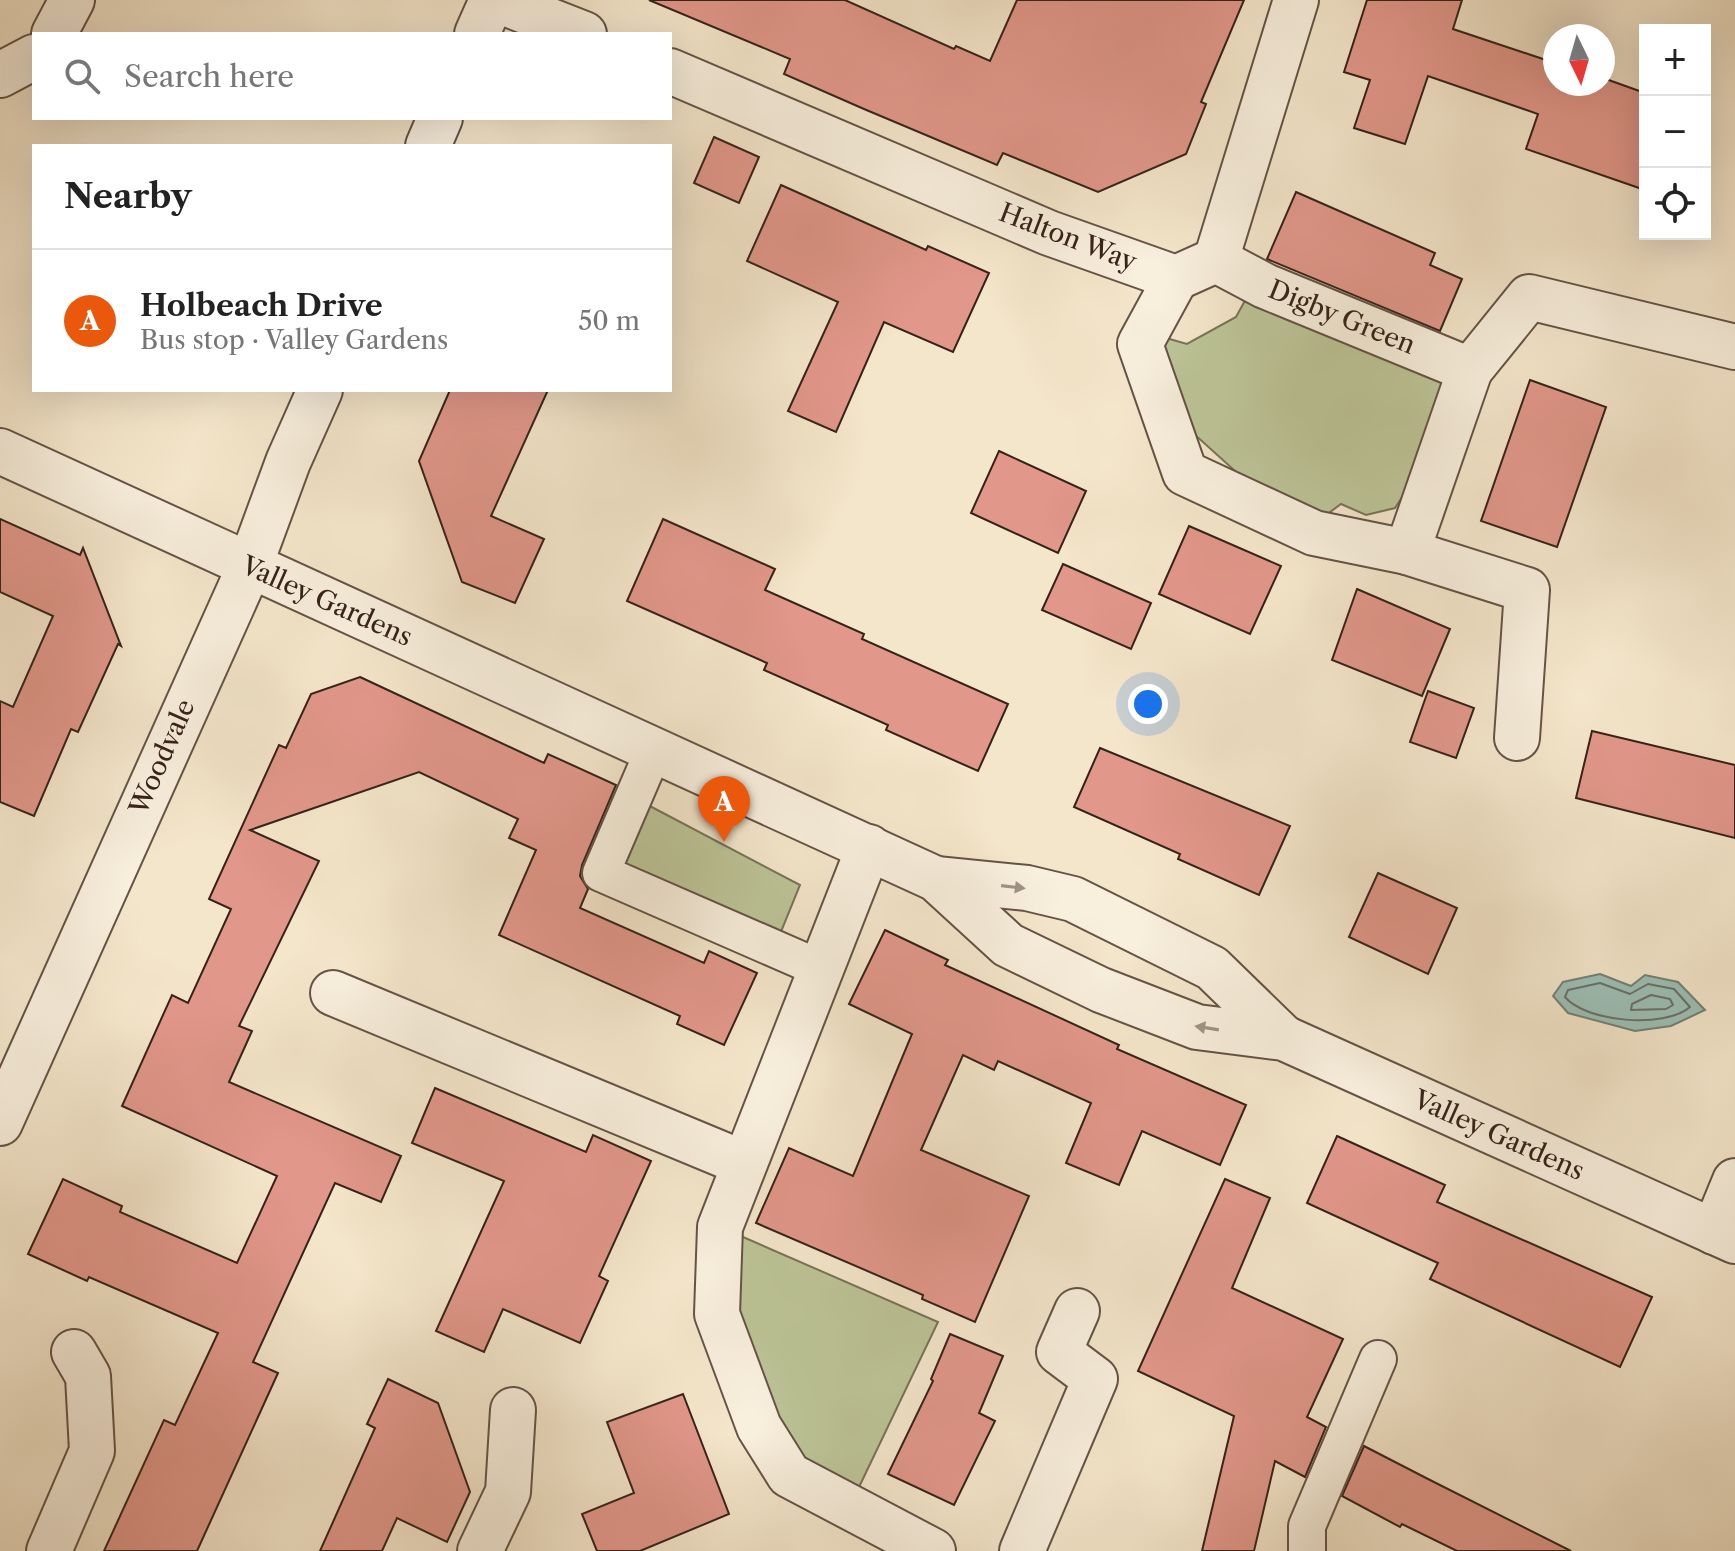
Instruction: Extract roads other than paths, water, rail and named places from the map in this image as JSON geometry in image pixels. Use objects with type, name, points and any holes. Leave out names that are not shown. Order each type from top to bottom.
[{"type":"street","points":[[55,32],[72,0]]},
{"type":"street","points":[[478,32],[495,0],[579,32]]},
{"type":"street","points":[[1296,0],[1216,260],[1176,278],[1140,344],[1185,473],[1314,533],[1407,552],[1527,590],[1517,738]]},
{"type":"street","points":[[0,75],[32,58]]},
{"type":"street","name":"Halton Way","points":[[672,72],[1049,233],[1176,278]]},
{"type":"street","points":[[429,144],[439,120]]},
{"type":"street","name":"Digby Green","points":[[1216,260],[1265,286],[1470,370]]},
{"type":"street","points":[[1407,552],[1430,494],[1470,370],[1529,297],[1735,347]]},
{"type":"street","name":"Woodvale","points":[[0,1123],[249,568],[288,462],[319,392]]},
{"type":"street","name":"Valley Gardens","points":[[0,451],[249,568],[368,617],[653,752],[936,879],[1008,945],[1101,990],[1197,1027],[1284,1038],[1725,1236],[1735,1181]]},
{"type":"street","points":[[653,752],[601,873],[819,968]]},
{"type":"street","points":[[869,847],[720,1227],[717,1314],[759,1427],[789,1475],[933,1551]]},
{"type":"street","name":"Valley Gardens","points":[[936,879],[1027,888],[1073,899],[1212,968],[1284,1038]]},
{"type":"street","points":[[333,993],[743,1163]]},
{"type":"street","points":[[1022,1551],[1095,1379],[1059,1352],[1077,1311]]},
{"type":"street","points":[[49,1551],[92,1451],[88,1376],[74,1352]]},
{"type":"street","points":[[1307,1551],[1307,1526],[1378,1359]]},
{"type":"street","points":[[480,1551],[508,1492],[513,1410]]},
{"type":"water","points":[[1600,974],[1631,986],[1645,975],[1678,982],[1705,1010],[1671,1026],[1635,1031],[1568,1013],[1553,996],[1563,982]]},
{"type":"place","name":"Holbeach Drive","points":[[724,842]]}]
